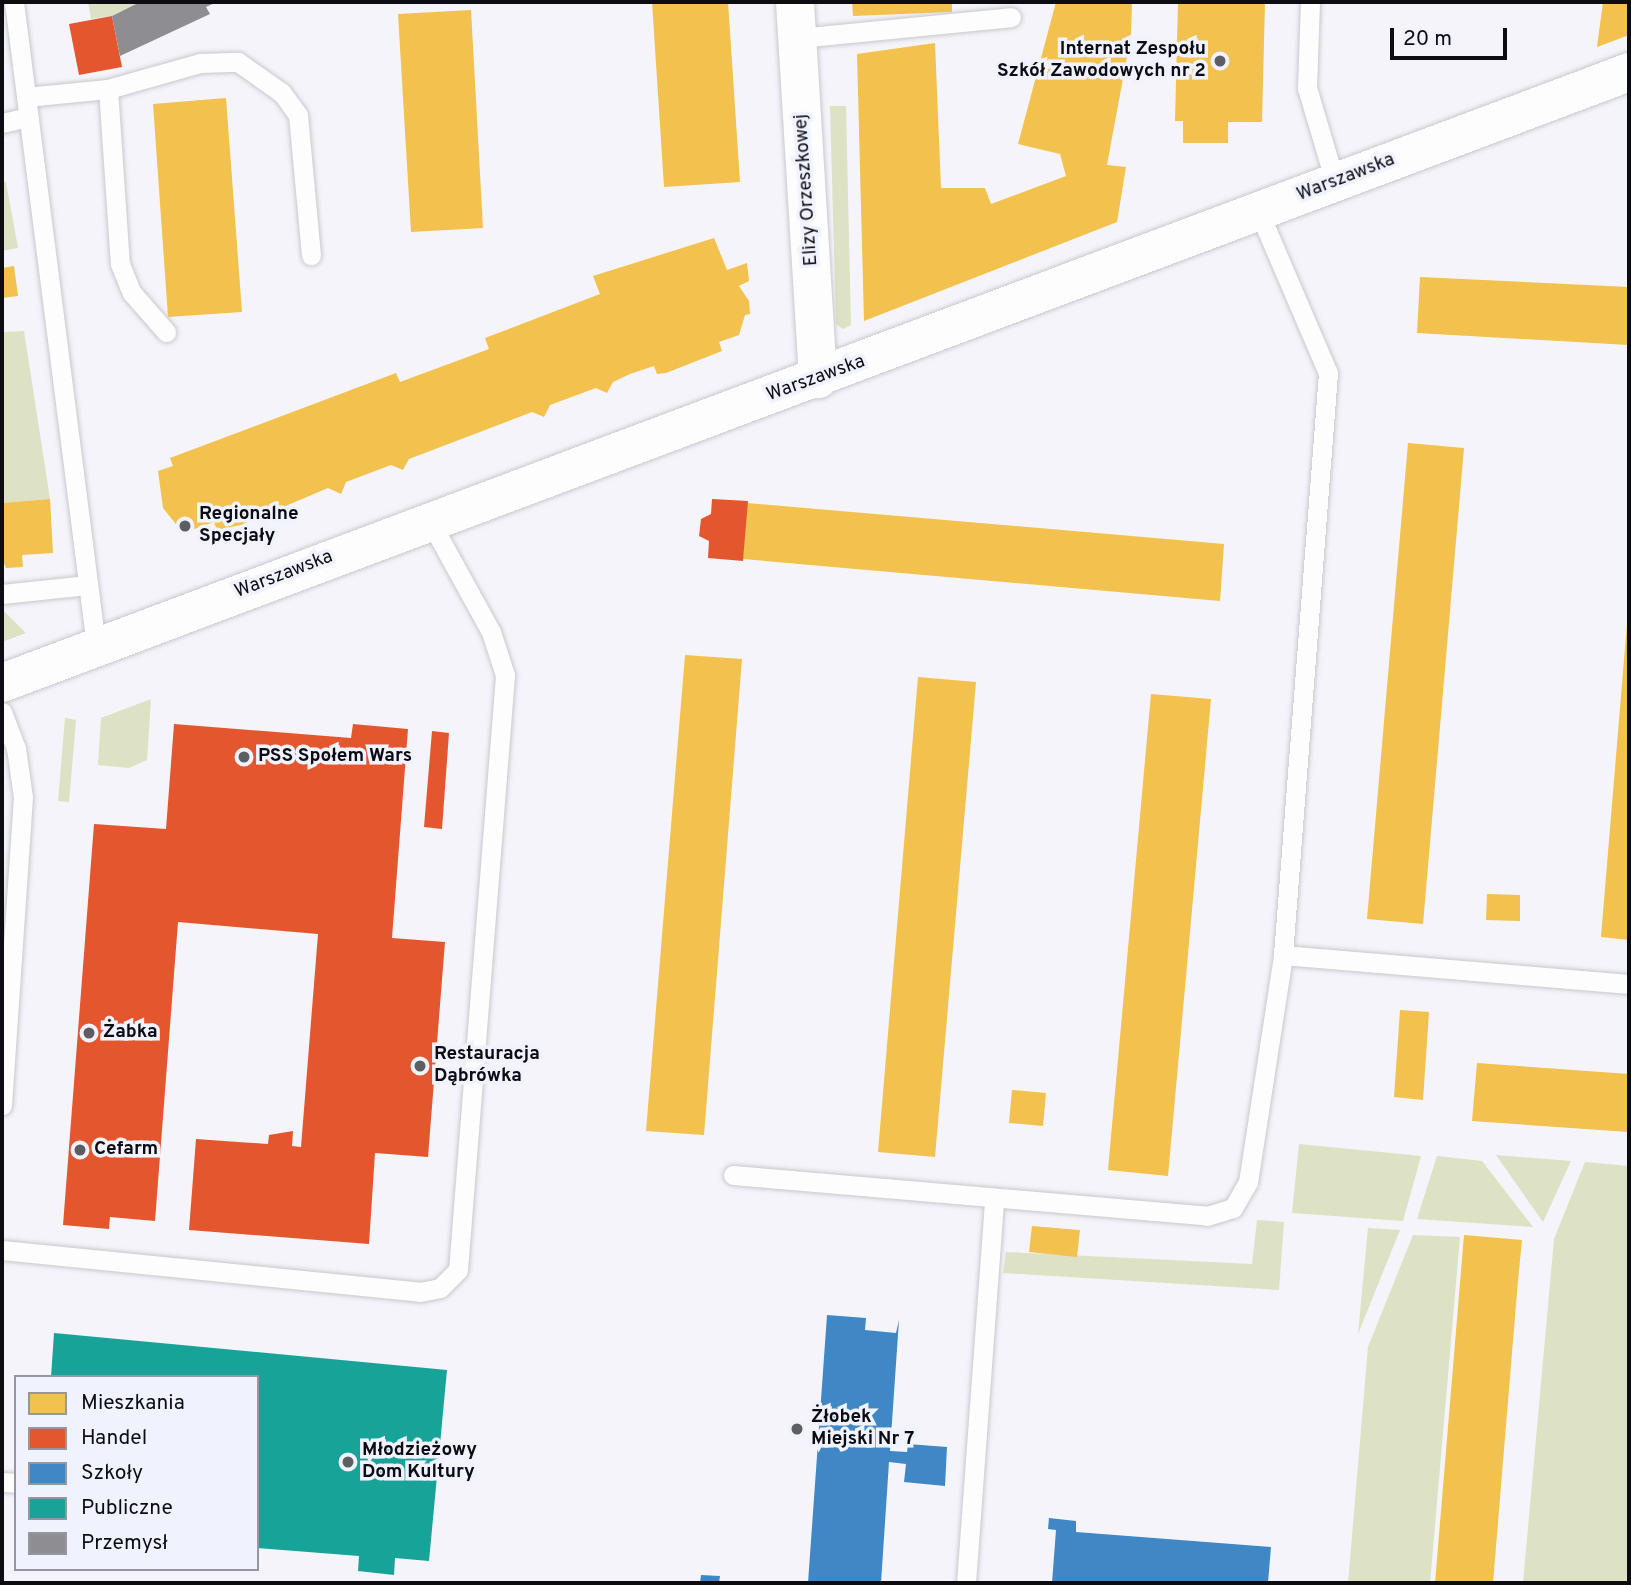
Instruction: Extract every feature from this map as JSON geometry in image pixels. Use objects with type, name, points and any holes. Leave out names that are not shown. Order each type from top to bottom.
[{"type":"street","name":"Elizy Orzeszkowej","points":[[797,20],[818,379]]},
{"type":"street","name":"Warszawska","points":[[2,683],[429,519],[818,379],[1629,72]]},
{"type":"lane","points":[[14,2],[96,646]]},
{"type":"lane","points":[[1310,2],[1307,88],[1335,182]]},
{"type":"lane","points":[[797,20],[1011,17]]},
{"type":"lane","points":[[2,123],[27,107],[108,89],[200,63],[237,62],[260,74],[282,93],[298,115],[312,254]]},
{"type":"lane","points":[[108,89],[120,264],[132,293],[166,332]]},
{"type":"lane","points":[[733,1175],[1207,1216],[1233,1208],[1248,1182],[1283,955],[1328,373],[1258,212]]},
{"type":"lane","points":[[2,1250],[419,1292],[440,1288],[450,1280],[462,1258],[505,675],[491,632],[429,519]]},
{"type":"lane","points":[[2,594],[88,585]]},
{"type":"lane","points":[[2,712],[16,748],[23,797],[2,1105]]},
{"type":"lane","points":[[1283,955],[1629,984]]},
{"type":"lane","points":[[966,1583],[994,1199]]},
{"type":"green space","points":[[88,2],[140,2],[112,16],[91,19]]},
{"type":"green space","points":[[830,106],[846,106],[851,325],[843,329],[836,324]]},
{"type":"green space","points":[[6,182],[18,248],[2,251],[2,183]]},
{"type":"green space","points":[[24,331],[50,499],[2,503],[2,332]]},
{"type":"green space","points":[[2,609],[26,633],[2,642]]},
{"type":"green space","points":[[151,699],[147,760],[129,768],[98,765],[101,718]]},
{"type":"green space","points":[[65,718],[76,720],[69,802],[58,801]]},
{"type":"green space","points":[[1299,1144],[1421,1156],[1403,1221],[1292,1213]]},
{"type":"green space","points":[[1496,1155],[1571,1161],[1543,1222]]},
{"type":"green space","points":[[1437,1156],[1482,1161],[1533,1227],[1417,1219]]},
{"type":"green space","points":[[1585,1162],[1629,1166],[1629,1583],[1523,1583],[1554,1239]]},
{"type":"green space","points":[[1257,1220],[1284,1222],[1279,1290],[1003,1273],[1006,1252],[1252,1264]]},
{"type":"green space","points":[[1368,1228],[1400,1230],[1358,1334]]},
{"type":"green space","points":[[1413,1235],[1460,1237],[1430,1583],[1348,1583],[1368,1347]]},
{"type":"building: Mieszkania","points":[[652,2],[728,2],[740,182],[664,187]]},
{"type":"building: Mieszkania","points":[[852,2],[952,2],[952,12],[853,16]]},
{"type":"building: Mieszkania","points":[[1056,2],[1132,2],[1131,35],[1107,165],[1126,167],[1117,222],[864,321],[857,54],[935,43],[941,188],[985,188],[991,204],[1066,176],[1060,154],[1018,144]]},
{"type":"building: Mieszkania","name":"Internat Zespołu Szkół Zawodowych nr 2","points":[[1178,2],[1265,2],[1262,122],[1228,122],[1228,143],[1183,143],[1183,121],[1175,121]]},
{"type":"building: Mieszkania","points":[[1603,2],[1629,2],[1629,35],[1597,47]]},
{"type":"building: Mieszkania","points":[[471,10],[483,228],[411,232],[398,14]]},
{"type":"building: Mieszkania","points":[[226,98],[242,312],[168,317],[153,104]]},
{"type":"building: Mieszkania","points":[[714,238],[727,270],[747,263],[749,281],[739,286],[749,301],[750,314],[745,315],[739,335],[719,342],[722,351],[666,373],[657,374],[654,366],[630,374],[613,382],[607,393],[596,388],[550,405],[544,417],[532,412],[409,459],[403,470],[391,465],[346,482],[341,494],[328,488],[241,525],[217,530],[214,522],[183,533],[163,508],[158,471],[173,466],[170,458],[396,373],[400,382],[489,349],[485,338],[600,294],[593,276]]},
{"type":"building: Mieszkania","points":[[14,266],[18,296],[2,298],[2,268]]},
{"type":"building: Mieszkania","points":[[1420,277],[1629,287],[1629,345],[1417,333]]},
{"type":"building: Mieszkania","points":[[1408,443],[1464,448],[1423,924],[1367,919]]},
{"type":"building: Mieszkania","points":[[50,499],[53,553],[22,555],[23,567],[6,568],[2,558],[2,503]]},
{"type":"building: Mieszkania","points":[[747,503],[1224,544],[1220,601],[743,559]]},
{"type":"building: Mieszkania","points":[[1629,624],[1629,940],[1601,937]]},
{"type":"building: Mieszkania","points":[[685,655],[742,659],[704,1135],[646,1131]]},
{"type":"building: Mieszkania","points":[[918,677],[976,682],[935,1157],[878,1152]]},
{"type":"building: Mieszkania","points":[[1151,694],[1211,699],[1168,1176],[1108,1170]]},
{"type":"building: Mieszkania","points":[[1487,894],[1520,895],[1520,921],[1486,920]]},
{"type":"building: Mieszkania","points":[[1400,1010],[1429,1012],[1423,1100],[1394,1097]]},
{"type":"building: Mieszkania","points":[[1477,1063],[1629,1074],[1629,1132],[1472,1121]]},
{"type":"building: Mieszkania","points":[[1012,1090],[1046,1093],[1043,1126],[1009,1123]]},
{"type":"building: Mieszkania","points":[[1032,1226],[1080,1230],[1077,1257],[1029,1252]]},
{"type":"building: Mieszkania","points":[[1464,1235],[1522,1240],[1493,1583],[1435,1583]]},
{"type":"building: Handel","points":[[112,16],[122,67],[79,75],[69,24]]},
{"type":"building: Handel","points":[[712,499],[748,501],[743,561],[708,558],[709,541],[699,536],[701,519],[711,514]]},
{"type":"building: Handel","points":[[174,724],[351,738],[353,724],[408,729],[392,938],[445,942],[428,1157],[375,1153],[369,1244],[189,1230],[196,1139],[268,1144],[269,1135],[293,1131],[292,1146],[301,1147],[318,934],[178,922],[155,1221],[110,1217],[109,1229],[63,1225],[94,824],[166,829]]},
{"type":"building: Handel","points":[[432,731],[449,733],[442,829],[424,827]]},
{"type":"building: Szkoły","points":[[827,1315],[866,1318],[865,1330],[896,1333],[899,1320],[890,1451],[907,1452],[908,1444],[947,1447],[945,1486],[904,1482],[906,1464],[889,1462],[881,1583],[808,1583]]},
{"type":"building: Szkoły","points":[[1049,1518],[1076,1521],[1076,1532],[1271,1547],[1268,1583],[1052,1583],[1056,1530],[1048,1529]]},
{"type":"building: Szkoły","points":[[701,1575],[720,1576],[719,1583],[700,1583]]},
{"type":"building: Publiczne","name":"Młodzieżowy Dom Kultury","points":[[54,1333],[447,1370],[429,1561],[395,1558],[394,1575],[358,1571],[359,1556],[259,1548],[259,1375],[51,1375]]},
{"type":"building: Przemysł","points":[[140,2],[217,2],[206,7],[210,14],[120,56],[112,16]]},
{"type":"place","name":"Internat Zespołu Szkół Zawodowych nr 2","points":[[1220,61]]},
{"type":"place","name":"Regionalne Specjały","points":[[185,526]]},
{"type":"place","name":"PSS Społem Wars","points":[[244,757]]},
{"type":"place","name":"Żabka","points":[[89,1033]]},
{"type":"place","name":"Restauracja Dąbrówka","points":[[420,1066]]},
{"type":"place","name":"Cefarm","points":[[80,1150]]},
{"type":"place","name":"Żłobek Miejski Nr 7","points":[[797,1429]]},
{"type":"place","name":"Młodzieżowy Dom Kultury","points":[[348,1462]]}]
